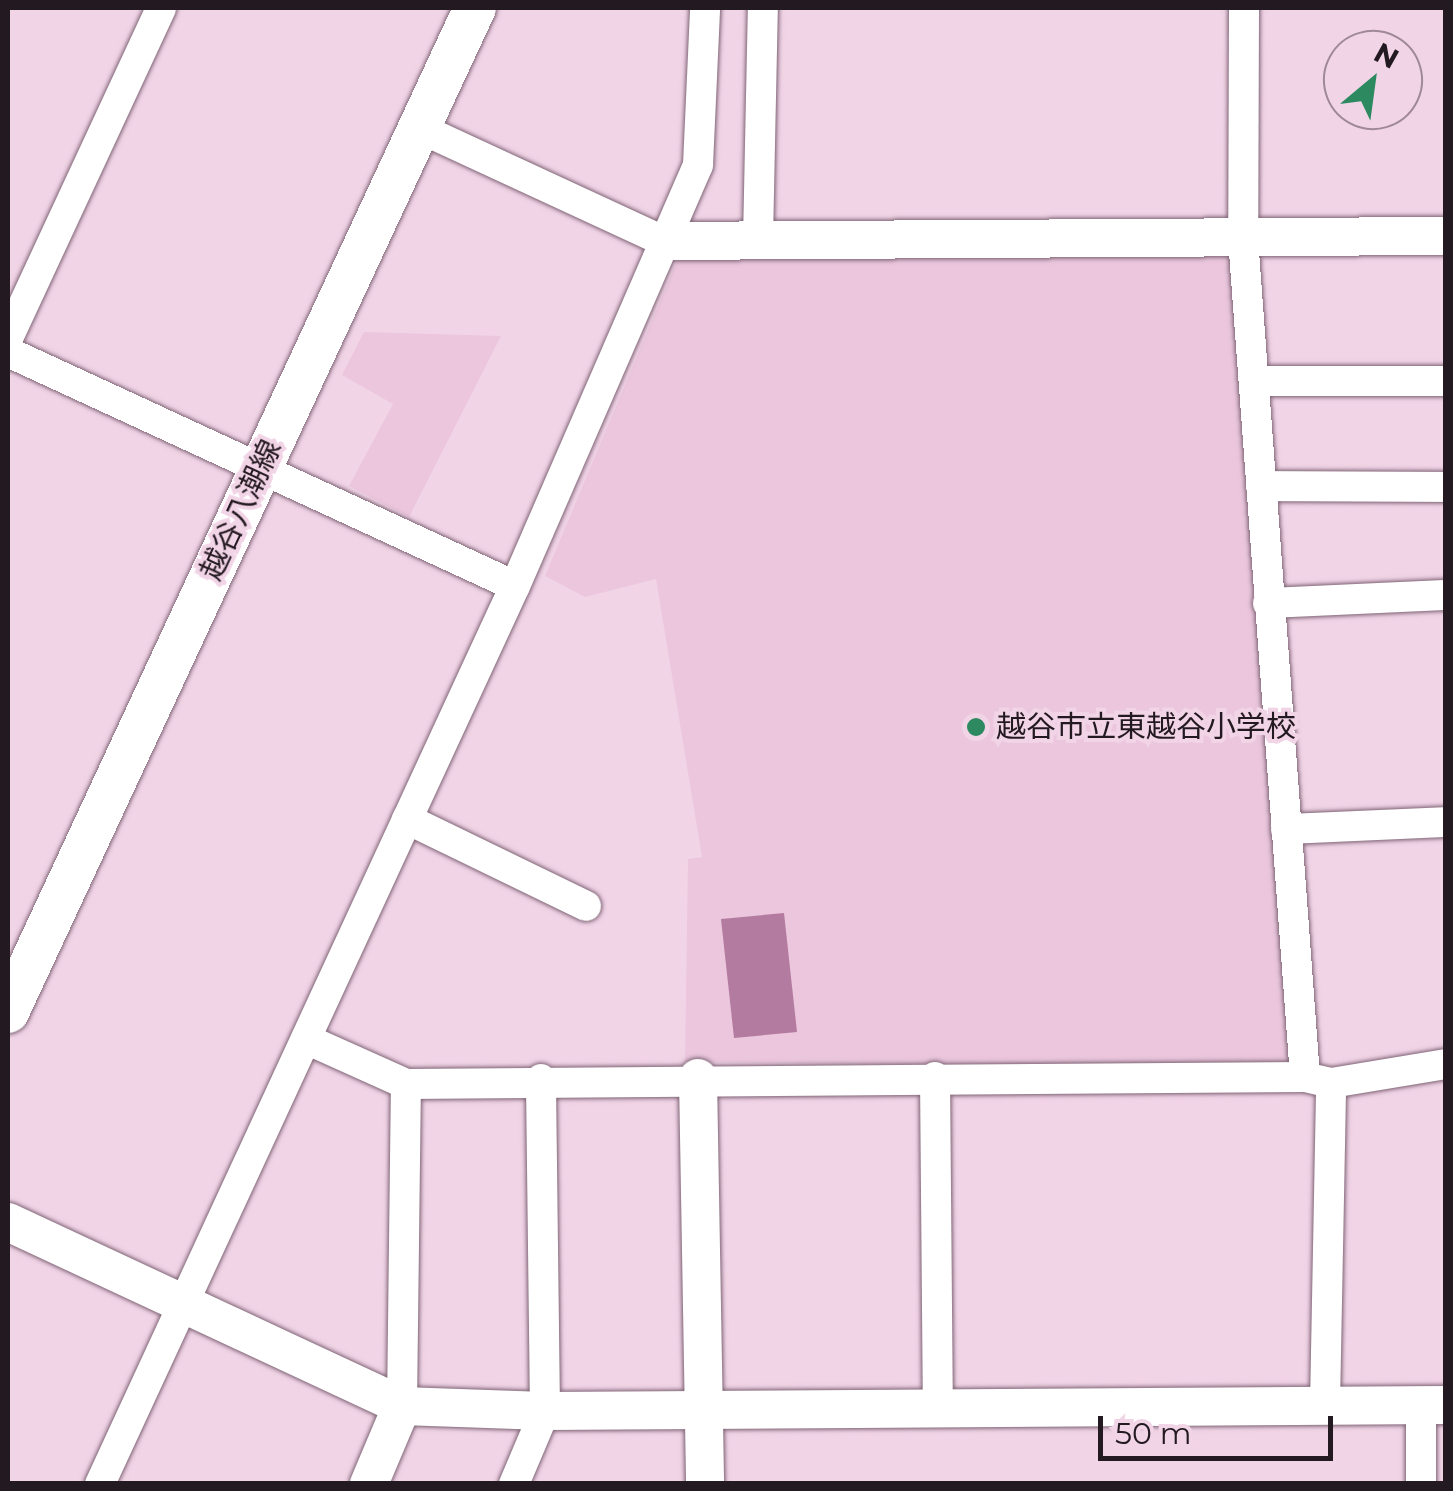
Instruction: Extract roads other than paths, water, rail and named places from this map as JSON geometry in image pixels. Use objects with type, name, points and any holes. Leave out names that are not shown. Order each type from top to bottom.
[{"type":"main road","name":"越谷八潮線","points":[[8,1012],[476,8]]},
{"type":"street","points":[[8,338],[161,8]]},
{"type":"street","points":[[100,1484],[515,586],[698,165],[704,8]]},
{"type":"street","points":[[758,240],[763,8]]},
{"type":"street","points":[[1244,8],[1242,238],[1286,829],[1318,1080],[1325,1405]]},
{"type":"street","points":[[419,128],[664,241],[1446,236]]},
{"type":"street","points":[[8,352],[515,586]]},
{"type":"street","points":[[1255,382],[1446,380]]},
{"type":"street","points":[[1261,486],[1446,488]]},
{"type":"street","points":[[1268,603],[1446,595]]},
{"type":"street","points":[[408,819],[586,906]]},
{"type":"street","points":[[1286,829],[1446,822]]},
{"type":"street","points":[[306,1039],[406,1084],[698,1078],[1318,1080],[1446,1064]]},
{"type":"street","points":[[698,1078],[705,1484]]},
{"type":"street","points":[[935,1078],[938,1408]]},
{"type":"street","points":[[514,1484],[545,1411],[541,1079]]},
{"type":"street","points":[[368,1484],[402,1406],[406,1084]]},
{"type":"street","points":[[8,1222],[402,1406],[545,1411],[1433,1405],[1421,1484]]},
{"type":"place","name":"越谷市立東越谷小学校","points":[[976,727]]}]
